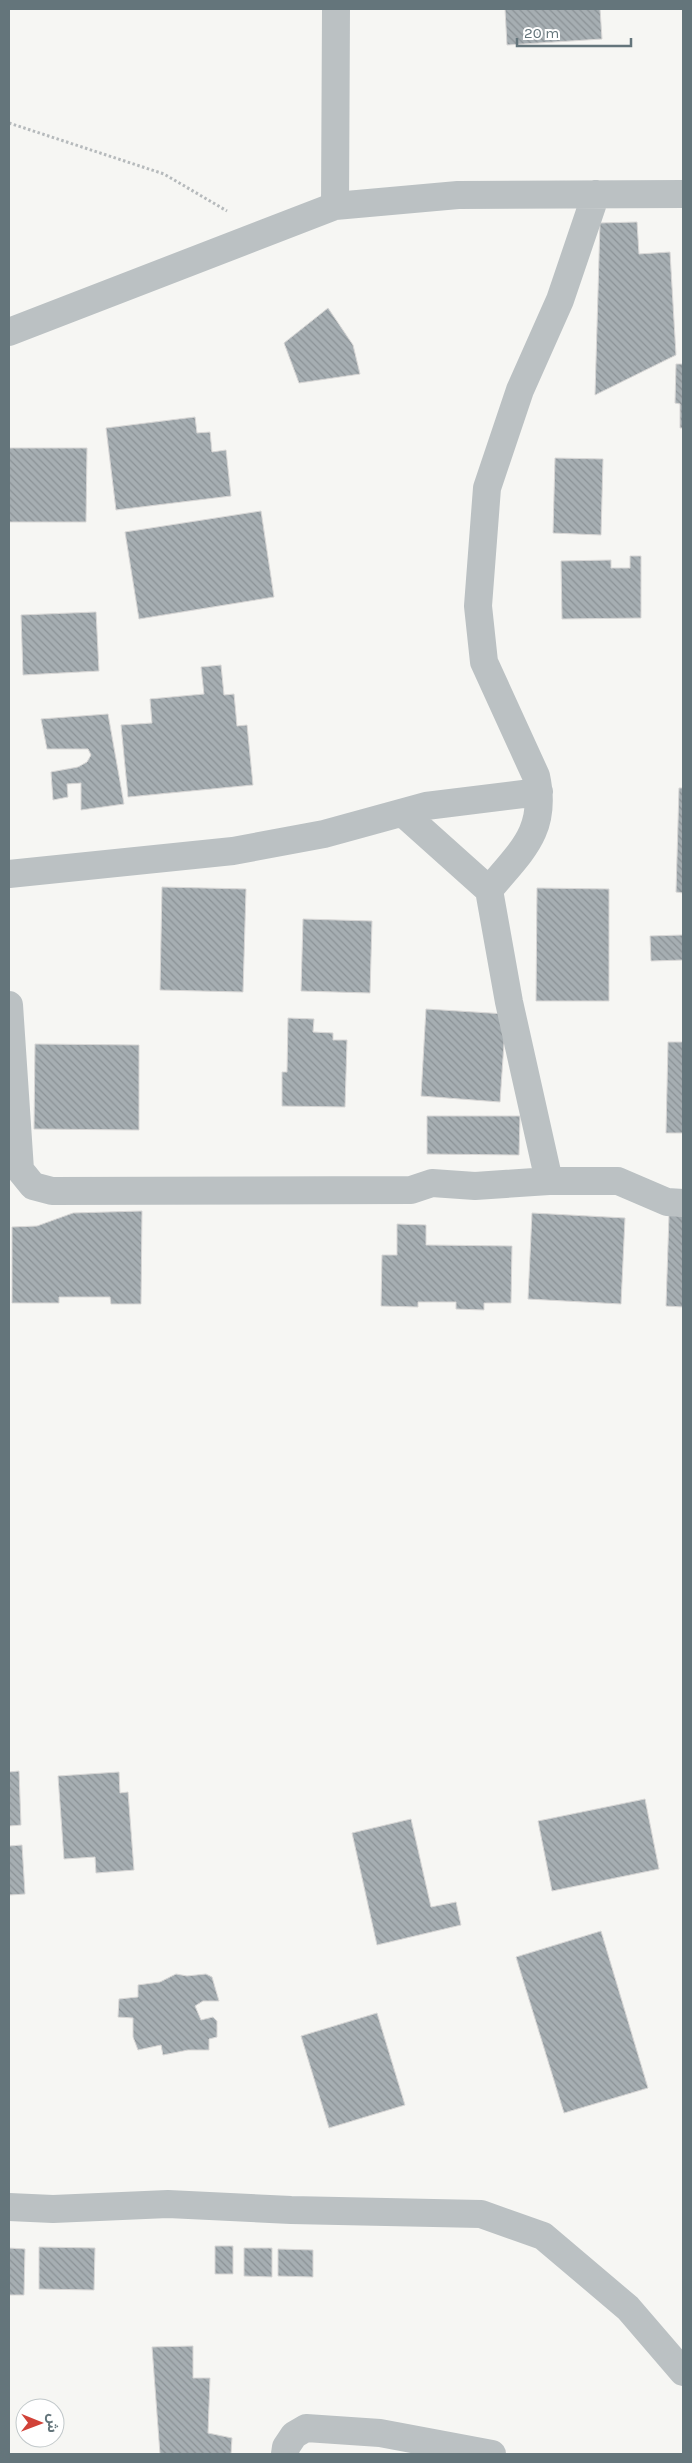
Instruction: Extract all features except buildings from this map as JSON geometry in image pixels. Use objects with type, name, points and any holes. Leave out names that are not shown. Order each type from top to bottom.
[{"type":"street","points":[[335,206],[336,9]]},
{"type":"street","points":[[489,890],[526,844],[539,819],[539,792],[536,776],[484,662],[478,606],[487,488],[520,390],[560,300],[596,194]]},
{"type":"street","points":[[9,332],[335,206],[458,195],[683,194]]},
{"type":"street","points":[[9,874],[233,851],[324,834],[426,806],[539,792]]},
{"type":"street","points":[[404,813],[489,890],[509,1002],[549,1181]]},
{"type":"street","points":[[9,1005],[20,1170],[33,1186],[52,1191],[411,1190],[432,1183],[475,1186],[549,1181],[618,1181],[667,1202],[683,1203]]},
{"type":"street","points":[[9,2207],[53,2209],[168,2204],[292,2210],[481,2214],[543,2236],[628,2308],[683,2372]]},
{"type":"street","points":[[285,2454],[286,2447],[294,2435],[306,2428],[380,2432],[492,2454]]},
{"type":"path","points":[[9,123],[164,174],[266,233]]}]
